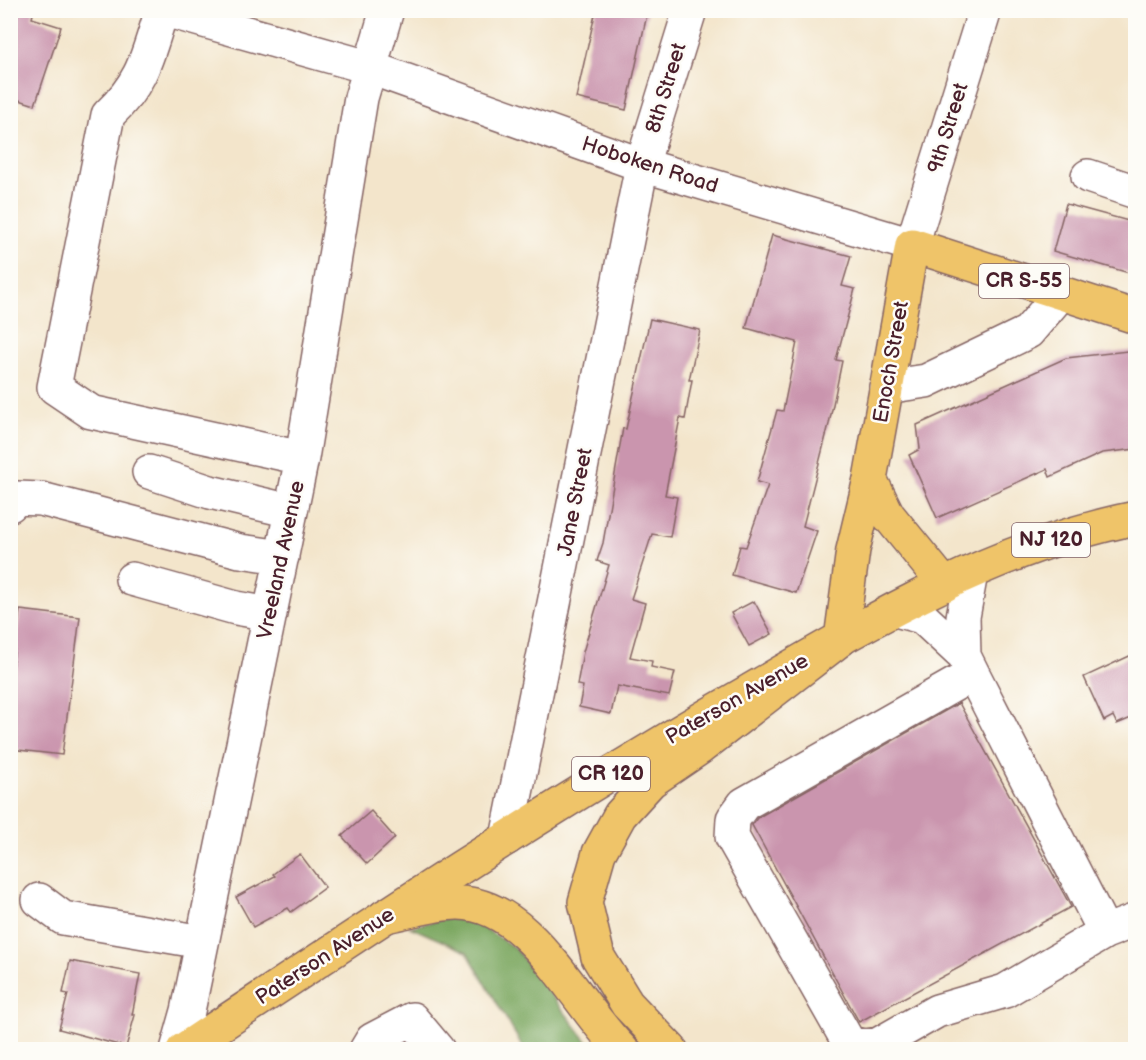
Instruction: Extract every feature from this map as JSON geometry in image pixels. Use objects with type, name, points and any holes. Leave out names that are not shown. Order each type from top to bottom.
[{"type":"main road","name":"Hoboken Road","points":[[912,245],[1136,317]]},
{"type":"main road","name":"Enoch Street","points":[[841,639],[853,550],[870,479],[912,245]]},
{"type":"main road","points":[[870,479],[888,515],[958,579]]},
{"type":"main road","name":"Paterson Avenue","points":[[183,1050],[507,838],[698,721],[841,639],[958,579],[1037,544],[1136,518]]},
{"type":"main road","points":[[671,1050],[627,1004],[598,957],[585,902],[599,854],[620,815],[651,781],[701,747],[841,639]]},
{"type":"main road","points":[[385,916],[458,903],[492,910],[520,928],[547,957],[609,1037],[622,1050]]},
{"type":"street","name":"Hoboken Road","points":[[164,10],[369,67],[642,165],[912,245]]},
{"type":"street","points":[[164,10],[138,81],[125,99],[108,115],[54,387],[91,412],[302,458]]},
{"type":"street","name":"Vreeland Avenue","points":[[177,1050],[202,942],[302,458],[369,67],[387,10]]},
{"type":"street","name":"8th Street","points":[[642,165],[690,10]]},
{"type":"street","name":"9th Street","points":[[912,245],[985,10]]},
{"type":"street","name":"Jane Street","points":[[507,838],[642,165]]},
{"type":"street","points":[[1088,176],[1136,192]]},
{"type":"street","points":[[886,387],[926,381],[1028,332],[1061,293]]},
{"type":"street","points":[[149,472],[210,492],[291,511]]},
{"type":"street","points":[[10,505],[17,498],[40,500],[240,551],[282,557]]},
{"type":"street","points":[[132,579],[236,608],[270,614]]},
{"type":"street","points":[[958,579],[969,665]]},
{"type":"street","points":[[896,610],[922,617],[969,665],[1106,932]]},
{"type":"street","points":[[969,665],[744,804],[732,819],[732,837],[849,1043],[864,1046],[879,1044],[937,1011],[1005,991],[1106,932],[1136,920]]},
{"type":"street","points":[[39,900],[63,918],[202,942]]},
{"type":"street","points":[[366,1050],[372,1040],[412,1019],[438,1050]]},
{"type":"green space","points":[[463,914],[515,948],[593,1049],[524,1049],[467,952],[410,927]]},
{"type":"building","points":[[10,10],[34,10],[32,18],[61,27],[35,105],[10,97]]},
{"type":"building","points":[[596,10],[648,10],[626,110],[576,98]]},
{"type":"building","points":[[1066,204],[1136,223],[1136,275],[1053,251]]},
{"type":"building","points":[[772,235],[851,256],[842,286],[855,289],[836,360],[842,361],[829,424],[803,526],[817,531],[796,593],[732,575],[740,546],[746,547],[768,485],[757,482],[777,410],[783,411],[797,342],[746,328]]},
{"type":"building","points":[[650,319],[700,330],[689,380],[692,380],[685,419],[680,418],[665,495],[677,497],[670,537],[652,534],[631,599],[645,603],[630,657],[652,661],[651,667],[675,672],[669,696],[617,686],[611,714],[579,707],[583,686],[577,685],[583,652],[609,565],[597,561],[603,543],[623,428],[626,429]]},
{"type":"building","points":[[1136,350],[1136,449],[1102,453],[1050,477],[1047,469],[937,518],[909,455],[920,449],[917,425],[1066,358]]},
{"type":"building","points":[[754,601],[772,634],[749,646],[731,613]]},
{"type":"building","points":[[20,610],[80,617],[62,755],[10,749],[10,683]]},
{"type":"building","points":[[1136,653],[1136,716],[1117,724],[1113,716],[1104,721],[1084,677]]},
{"type":"building","points":[[959,703],[1071,907],[859,1022],[752,825],[757,818]]},
{"type":"building","points":[[371,811],[395,838],[367,864],[342,836]]},
{"type":"building","points":[[300,854],[325,887],[291,912],[288,908],[253,927],[236,897],[275,876],[273,874]]},
{"type":"building","points":[[70,961],[140,974],[132,1015],[135,1015],[126,1047],[59,1029],[68,994],[63,993]]}]
